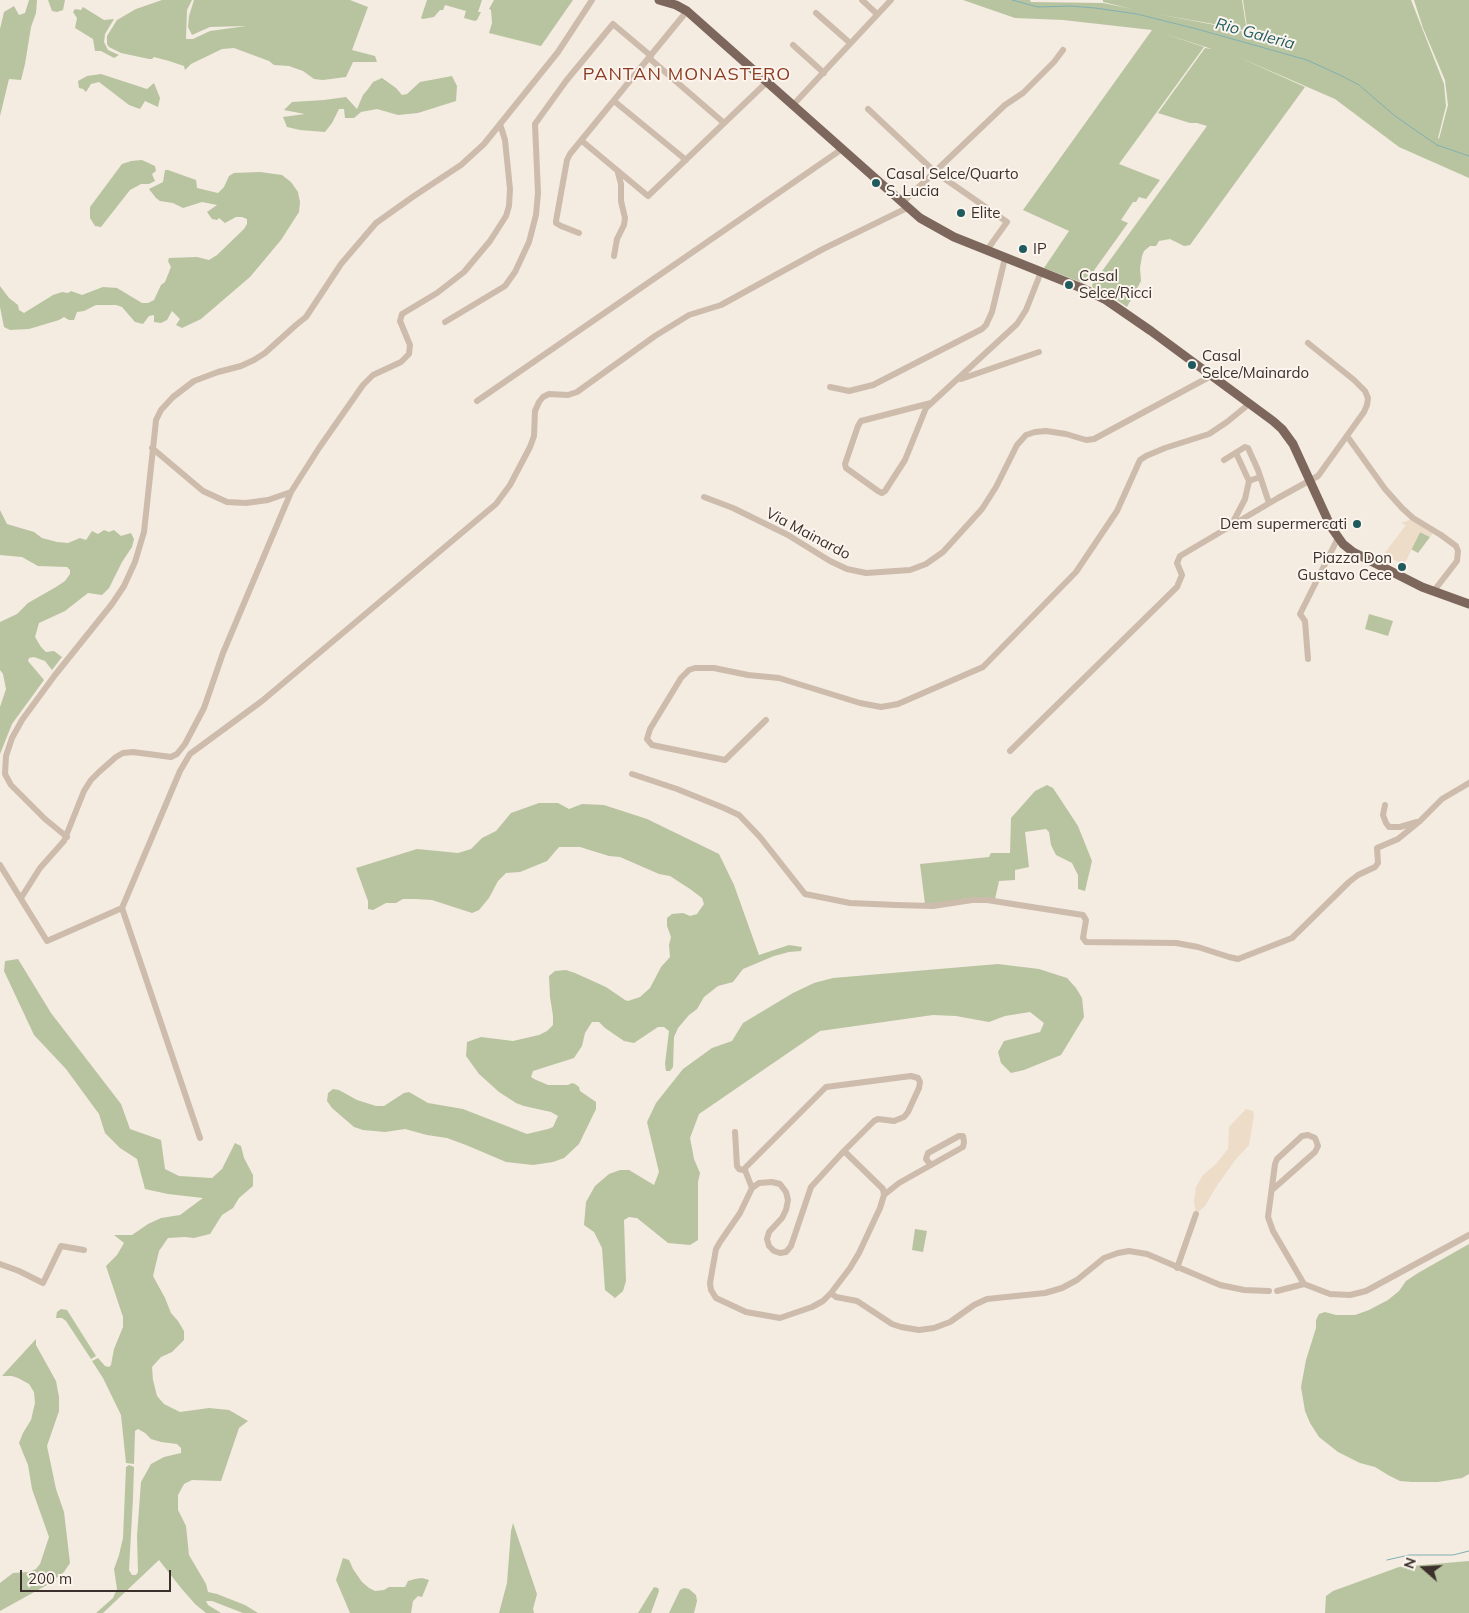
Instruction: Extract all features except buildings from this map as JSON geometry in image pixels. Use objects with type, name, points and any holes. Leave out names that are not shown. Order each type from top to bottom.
[{"type":"main road","points":[[659,0],[675,2],[686,11],[794,105],[905,206],[932,226],[1005,258],[1084,289],[1113,304],[1249,404],[1288,436],[1298,452],[1331,527],[1338,538],[1353,552],[1434,592],[1469,604]]},
{"type":"street","points":[[67,836],[45,819],[11,785],[5,774],[6,756],[12,738],[29,709],[112,604],[131,572],[144,532],[152,448],[156,420],[161,410],[166,403],[194,381],[254,360],[308,316],[341,264],[376,223],[461,166],[484,144],[558,52],[592,0]]},
{"type":"street","points":[[862,0],[877,14]]},
{"type":"street","points":[[794,105],[891,0]]},
{"type":"street","points":[[579,233],[556,223],[565,164],[570,154],[686,11]]},
{"type":"street","points":[[816,13],[850,43]]},
{"type":"street","points":[[445,322],[504,286],[515,272],[529,242],[536,214],[538,193],[535,124],[570,76],[613,24],[724,123]]},
{"type":"street","points":[[793,46],[824,73]]},
{"type":"street","points":[[200,1138],[122,908],[180,771],[190,754],[262,701],[496,504],[510,485],[530,447],[534,436],[535,411],[543,397],[549,394],[568,395],[577,392],[689,315],[721,305],[823,248],[905,206],[935,172],[1005,105],[1023,93],[1054,62],[1063,50]]},
{"type":"street","points":[[582,141],[648,196],[767,82]]},
{"type":"street","points":[[614,101],[686,160]]},
{"type":"street","points":[[868,109],[935,172],[1007,222],[987,250]]},
{"type":"street","points":[[21,898],[40,868],[61,846],[67,836],[80,800],[88,785],[116,756],[131,752],[171,757],[177,754],[183,747],[202,712],[228,639],[291,492],[363,385],[374,375],[401,362],[409,354],[410,345],[400,321],[402,314],[437,293],[464,272],[503,221],[509,208],[510,190],[505,140],[500,124]]},
{"type":"street","points":[[476,401],[842,148]]},
{"type":"street","points":[[614,256],[617,239],[624,225],[625,218],[618,172]]},
{"type":"street","points":[[830,387],[849,391],[873,385],[982,330],[991,315],[1005,258]]},
{"type":"street","points":[[931,403],[861,420],[846,469],[878,491],[884,492],[904,462],[923,414],[931,403],[1019,321],[1029,304],[1041,272]]},
{"type":"street","points":[[1010,751],[1177,587],[1182,575],[1178,563],[1180,556],[1318,476],[1347,436],[1368,402],[1367,394],[1354,380],[1308,342]]},
{"type":"street","points":[[957,380],[1039,352]]},
{"type":"street","name":"Via Mainardo","points":[[704,497],[732,508],[793,538],[830,561],[849,570],[872,573],[910,570],[926,564],[943,552],[982,509],[1000,481],[1016,447],[1026,435],[1046,431],[1086,440],[1094,439],[1211,376]]},
{"type":"street","points":[[766,720],[725,760],[652,745],[647,739],[650,729],[681,678],[689,670],[695,668],[714,668],[748,676],[779,678],[860,703],[881,707],[898,704],[983,667],[1076,572],[1119,508],[1140,460],[1165,448],[1209,434],[1249,404]]},
{"type":"street","points":[[1347,436],[1402,508],[1413,518],[1442,535],[1457,548],[1457,561],[1434,592]]},
{"type":"street","points":[[1224,460],[1245,447],[1248,448],[1269,503]]},
{"type":"street","points":[[152,448],[203,491],[227,502],[239,504],[253,502],[291,492]]},
{"type":"street","points":[[1232,525],[1245,500],[1249,481],[1236,453]]},
{"type":"street","points":[[1249,481],[1260,477]]},
{"type":"street","points":[[1308,659],[1306,622],[1300,614],[1338,538]]},
{"type":"street","points":[[183,747],[190,754]]},
{"type":"street","points":[[632,774],[677,789],[739,815],[760,837],[805,894],[850,903],[906,906],[933,906],[972,900],[987,900],[1083,915],[1086,920],[1083,938],[1086,942],[1176,943],[1198,947],[1229,958],[1238,959],[1292,938],[1351,880],[1376,866],[1378,862],[1377,848],[1397,840],[1442,799],[1469,783]]},
{"type":"street","points":[[1385,804],[1383,815],[1389,826],[1400,827],[1420,821]]},
{"type":"street","points":[[0,865],[47,941],[122,908]]},
{"type":"street","points":[[745,1170],[826,1087],[911,1076],[918,1078],[920,1082],[919,1088],[904,1117],[895,1120],[874,1120],[844,1151],[811,1187],[790,1248],[784,1252],[776,1252],[768,1245],[769,1232],[782,1218],[788,1200],[786,1192],[780,1184],[772,1182],[759,1183],[752,1188],[741,1211],[720,1242],[716,1250],[710,1283],[714,1297],[746,1312],[780,1318],[812,1307],[823,1301],[831,1293],[859,1253],[882,1204],[883,1189],[844,1151]]},
{"type":"street","points":[[735,1132],[737,1166],[740,1170],[745,1170]]},
{"type":"street","points":[[1272,1190],[1315,1152],[1318,1144],[1315,1138],[1308,1135],[1302,1136],[1277,1159],[1268,1214],[1270,1226],[1304,1284],[1321,1292],[1334,1295],[1350,1295],[1362,1292],[1469,1235]]},
{"type":"street","points":[[884,1194],[899,1183],[931,1165],[963,1147],[963,1136],[959,1136],[928,1153],[926,1159],[931,1165]]},
{"type":"street","points":[[745,1170],[752,1188]]},
{"type":"street","points":[[1177,1268],[1196,1214]]},
{"type":"street","points":[[0,1264],[43,1283],[61,1246],[84,1250]]},
{"type":"street","points":[[831,1293],[836,1297],[857,1302],[892,1324],[919,1330],[946,1324],[974,1305],[987,1299],[1045,1293],[1062,1288],[1077,1280],[1100,1260],[1118,1253],[1141,1252],[1220,1285],[1244,1290],[1273,1291],[1304,1284]]},
{"type":"green space","points":[[29,0],[37,0],[36,13],[31,27],[21,80],[9,79],[0,116],[0,29],[4,12],[14,6],[19,15],[25,13]]},
{"type":"green space","points":[[48,0],[65,0],[63,10],[52,11]]},
{"type":"green space","points":[[162,0],[192,0],[187,10],[186,39],[193,39],[210,31],[246,26],[210,27],[192,35],[188,27],[194,0],[350,0],[368,7],[352,50],[375,56],[377,62],[353,62],[346,77],[323,80],[314,79],[303,71],[289,66],[274,65],[269,61],[234,48],[222,49],[191,64],[185,70],[184,66],[169,61],[121,53],[109,47],[107,36],[117,20],[136,9]]},
{"type":"green space","points":[[427,0],[482,0],[478,12],[481,12],[475,21],[464,18],[466,11],[445,5],[443,10],[440,10],[434,17],[423,19],[421,18]]},
{"type":"green space","points":[[494,0],[573,0],[541,46],[489,33],[492,23],[491,10],[489,9]]},
{"type":"green space","points":[[963,0],[1103,3],[1132,9],[1103,2],[1103,0],[1242,0],[1247,32],[1236,28],[1157,14],[1236,29],[1248,34],[1243,0],[1411,0],[1444,84],[1446,106],[1439,139],[1448,105],[1445,80],[1423,28],[1414,0],[1469,0],[1469,178],[1399,147],[1335,99],[1236,56],[1305,87],[1190,245],[1184,246],[1170,239],[1159,241],[1156,246],[1150,246],[1144,251],[1140,268],[1141,281],[1127,307],[1111,296],[1117,292],[1110,296],[1093,288],[1092,285],[1207,126],[1158,113],[1205,48],[1212,49],[1162,33],[1204,47],[1119,164],[1160,180],[1146,199],[1139,197],[1136,202],[1133,202],[1121,220],[1128,223],[1085,283],[1083,283],[1044,268],[1069,231],[1023,210],[1152,30],[1063,20],[1015,18]]},
{"type":"green space","points":[[83,7],[104,20],[114,19],[105,34],[104,42],[108,50],[119,55],[114,58],[101,51],[95,51],[93,39],[75,28],[77,18],[73,12],[75,9],[81,10]]},
{"type":"green space","points":[[101,74],[147,89],[154,83],[160,98],[158,107],[145,101],[140,109],[129,105],[99,82],[91,84],[86,92],[79,88],[78,81],[87,76]]},
{"type":"green space","points":[[452,76],[457,86],[456,101],[418,113],[398,115],[377,109],[361,112],[354,118],[345,118],[344,109],[339,109],[325,132],[287,127],[283,117],[305,114],[284,110],[292,102],[346,97],[357,109],[363,95],[373,82],[382,78],[402,95],[407,94],[420,82]]},
{"type":"green space","points":[[142,160],[155,166],[156,171],[152,174],[155,181],[149,184],[141,184],[130,190],[101,227],[95,226],[90,218],[90,207],[122,164]]},
{"type":"green space","points":[[165,170],[196,180],[197,188],[218,193],[224,187],[229,176],[234,173],[260,172],[282,175],[291,182],[298,192],[299,212],[281,240],[250,277],[201,319],[182,328],[176,325],[180,319],[172,311],[167,320],[161,323],[154,322],[154,315],[149,316],[143,324],[135,322],[122,307],[116,305],[96,305],[77,312],[74,320],[64,317],[29,329],[10,330],[4,327],[0,307],[0,286],[9,298],[18,305],[19,310],[24,313],[53,295],[62,292],[68,293],[71,291],[82,295],[103,287],[117,288],[142,303],[148,303],[154,300],[161,285],[165,282],[171,267],[168,261],[169,258],[197,257],[209,260],[217,255],[244,229],[247,219],[242,217],[236,217],[225,223],[219,218],[217,220],[212,219],[207,212],[217,205],[202,202],[183,208],[173,203],[160,201],[149,189],[163,182]]},
{"type":"green space","points":[[0,510],[7,524],[34,532],[42,538],[57,542],[68,543],[80,538],[86,540],[92,531],[98,534],[104,530],[109,532],[114,530],[121,536],[131,533],[134,539],[132,547],[109,588],[102,595],[88,593],[65,611],[39,623],[35,637],[41,647],[46,652],[54,651],[62,657],[52,670],[45,661],[34,657],[29,658],[28,661],[44,680],[12,724],[0,754],[0,707],[6,689],[3,674],[0,670],[0,622],[17,614],[28,603],[65,581],[70,574],[70,570],[67,567],[38,566],[22,557],[0,555]]},
{"type":"green space","points":[[1420,532],[1430,537],[1418,553],[1411,549]]},
{"type":"green space","points":[[1369,614],[1393,621],[1388,636],[1365,629]]},
{"type":"green space","points":[[1047,785],[1053,788],[1078,826],[1092,861],[1085,891],[1078,889],[1078,875],[1072,863],[1056,855],[1051,845],[1049,832],[1046,829],[1025,832],[1029,867],[1015,870],[1015,880],[999,881],[995,899],[925,904],[920,864],[989,857],[991,853],[1010,853],[1011,818],[1035,791]]},
{"type":"green space","points":[[539,803],[558,803],[569,809],[582,804],[604,805],[647,819],[719,854],[734,885],[759,955],[789,945],[802,947],[801,951],[774,956],[743,969],[733,982],[718,986],[704,997],[697,1009],[678,1028],[674,1037],[673,1067],[670,1071],[666,1071],[665,1064],[669,1031],[664,1027],[658,1027],[634,1043],[624,1041],[599,1022],[592,1022],[585,1033],[582,1046],[574,1058],[533,1071],[531,1077],[548,1085],[575,1084],[579,1087],[580,1091],[596,1102],[596,1109],[579,1144],[564,1158],[533,1165],[506,1162],[447,1138],[405,1129],[385,1132],[363,1130],[354,1127],[332,1108],[327,1101],[328,1093],[333,1089],[376,1106],[384,1106],[404,1093],[409,1092],[428,1103],[463,1109],[527,1134],[553,1127],[558,1116],[551,1112],[516,1103],[499,1092],[479,1074],[466,1056],[467,1042],[481,1037],[513,1041],[539,1035],[547,1031],[553,1025],[549,976],[555,971],[566,970],[575,973],[606,987],[628,1001],[640,997],[650,988],[661,967],[670,957],[669,945],[671,937],[667,926],[667,918],[672,914],[683,913],[690,916],[697,914],[704,904],[702,898],[670,876],[659,874],[620,857],[609,856],[580,847],[559,847],[547,861],[520,872],[506,873],[498,881],[489,898],[479,910],[472,913],[432,900],[416,899],[403,899],[396,903],[386,903],[373,910],[368,909],[368,901],[356,868],[417,849],[458,853],[471,849],[482,838],[496,831],[511,813]]},
{"type":"green space","points":[[18,959],[51,1013],[121,1104],[130,1129],[161,1140],[165,1169],[179,1176],[212,1178],[222,1169],[235,1143],[241,1146],[244,1158],[253,1175],[253,1186],[239,1198],[233,1208],[222,1215],[210,1234],[194,1238],[168,1238],[159,1251],[153,1276],[171,1313],[184,1331],[184,1340],[172,1352],[161,1357],[152,1367],[157,1396],[164,1404],[180,1412],[209,1408],[229,1410],[248,1421],[239,1428],[221,1481],[192,1480],[184,1484],[178,1495],[178,1510],[186,1526],[189,1555],[206,1584],[208,1592],[245,1605],[258,1613],[243,1613],[212,1601],[206,1601],[208,1605],[221,1613],[206,1613],[195,1604],[159,1560],[103,1613],[96,1613],[113,1598],[117,1589],[114,1569],[123,1538],[126,1467],[129,1465],[134,1467],[129,1570],[132,1575],[136,1575],[138,1572],[137,1536],[141,1482],[151,1464],[164,1457],[181,1453],[181,1448],[177,1444],[151,1439],[138,1429],[135,1431],[134,1464],[126,1463],[121,1415],[103,1378],[92,1361],[98,1358],[105,1366],[109,1367],[111,1365],[114,1349],[123,1327],[123,1317],[106,1266],[117,1255],[124,1243],[114,1235],[132,1235],[161,1218],[180,1215],[203,1198],[145,1189],[137,1159],[120,1148],[105,1133],[99,1114],[66,1069],[34,1035],[4,971],[5,961]]},
{"type":"green space","points":[[998,964],[1039,969],[1067,978],[1076,988],[1082,998],[1084,1017],[1061,1055],[1024,1070],[1011,1073],[1001,1063],[998,1052],[1004,1041],[1040,1032],[1044,1023],[1030,1012],[1005,1016],[989,1022],[956,1016],[933,1015],[820,1031],[699,1114],[690,1138],[694,1159],[700,1173],[698,1182],[698,1240],[690,1245],[668,1243],[637,1218],[629,1217],[624,1220],[626,1281],[623,1291],[615,1298],[605,1290],[602,1248],[594,1232],[584,1225],[586,1202],[595,1186],[609,1174],[620,1170],[629,1170],[654,1185],[659,1172],[647,1122],[656,1103],[683,1069],[712,1048],[732,1041],[743,1023],[793,993],[814,983],[833,978]]},
{"type":"green space","points":[[915,1229],[927,1231],[923,1252],[912,1250]]},
{"type":"green space","points":[[1469,1244],[1469,1474],[1462,1478],[1438,1482],[1400,1481],[1375,1467],[1360,1463],[1338,1452],[1319,1437],[1310,1423],[1305,1411],[1301,1387],[1306,1360],[1316,1328],[1316,1320],[1319,1314],[1325,1312],[1336,1315],[1355,1315],[1369,1310],[1388,1300],[1399,1291],[1406,1281],[1418,1273]]},
{"type":"green space","points":[[61,1309],[67,1310],[96,1356],[91,1359],[66,1321],[62,1318],[56,1318],[57,1312]]},
{"type":"green space","points":[[36,1339],[36,1345],[56,1381],[59,1397],[59,1411],[47,1446],[56,1489],[64,1512],[70,1563],[64,1572],[47,1585],[0,1611],[0,1583],[13,1573],[29,1572],[36,1569],[40,1564],[49,1537],[32,1489],[28,1465],[19,1443],[31,1420],[35,1403],[34,1392],[29,1384],[18,1378],[2,1376]]},
{"type":"green space","points":[[513,1523],[537,1594],[533,1609],[534,1613],[499,1613],[507,1583]]},
{"type":"green space","points":[[343,1558],[349,1560],[362,1582],[375,1591],[384,1590],[389,1587],[405,1587],[408,1581],[415,1579],[429,1580],[422,1597],[418,1596],[413,1601],[411,1613],[350,1613],[336,1580]]},
{"type":"green space","points":[[1469,1561],[1469,1613],[1325,1613],[1326,1596],[1333,1591],[1399,1567]]},
{"type":"green space","points":[[654,1587],[658,1588],[659,1591],[651,1613],[638,1613]]},
{"type":"green space","points":[[684,1588],[689,1589],[696,1595],[697,1601],[694,1613],[669,1613],[680,1590]]},
{"type":"shaded area","name":"Piazza Don Gustavo Cece","points":[[1412,519],[1434,532],[1430,537],[1420,532],[1404,565],[1384,554],[1406,525],[1401,523]]},
{"type":"shaded area","points":[[1246,1109],[1253,1111],[1254,1115],[1249,1145],[1236,1159],[1205,1206],[1196,1214],[1194,1202],[1196,1187],[1203,1175],[1216,1164],[1228,1149],[1229,1127]]},
{"type":"waterway","name":"Rio Galeria","points":[[1012,0],[1038,7],[1070,6],[1137,14],[1307,60],[1359,85],[1395,116],[1437,145],[1469,156]]},
{"type":"waterway","points":[[1387,1560],[1409,1555],[1453,1555],[1469,1551]]},
{"type":"place","name":"Casal Selce/Quarto S. Lucia","points":[[876,183]]},
{"type":"place","name":"Elite","points":[[961,213]]},
{"type":"place","name":"IP","points":[[1023,249]]},
{"type":"place","name":"Casal Selce/Ricci","points":[[1069,285]]},
{"type":"place","name":"Casal Selce/Mainardo","points":[[1192,365]]},
{"type":"place","name":"Dem supermercati","points":[[1357,524]]},
{"type":"place","name":"Piazza Don Gustavo Cece","points":[[1402,567]]},
{"type":"district","name":"PANTAN MONASTERO","points":[[687,75]]}]
